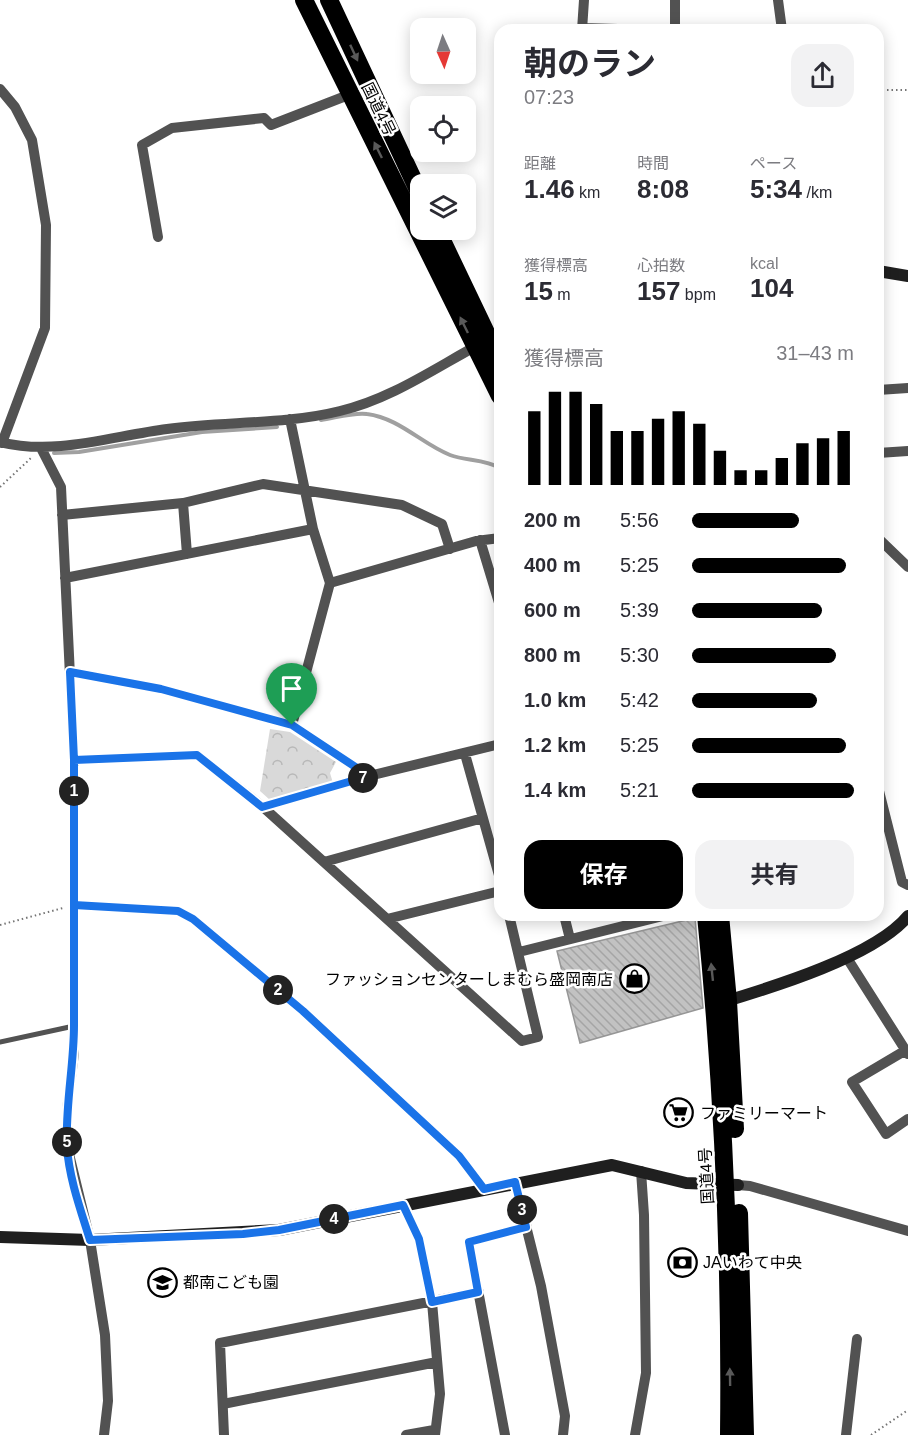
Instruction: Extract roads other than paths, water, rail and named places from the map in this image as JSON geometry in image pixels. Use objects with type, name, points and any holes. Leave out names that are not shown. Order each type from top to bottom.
[{"type":"highway","name":"国道4号","points":[[304,0],[351,94],[488,340]]},
{"type":"highway","name":"国道4号","points":[[329,0],[411,174]]},
{"type":"highway","name":"国道4号","points":[[442,240],[488,340],[494,368]]},
{"type":"highway","name":"国道4号","points":[[707,921],[722,1003]]},
{"type":"highway","name":"国道4号","points":[[720,921],[722,1003],[745,1435]]},
{"type":"highway","name":"国道4号","points":[[729,1435],[732,1185]]},
{"type":"street","points":[[582,24],[584,0]]},
{"type":"street","points":[[675,0],[675,24]]},
{"type":"street","points":[[778,0],[781,24]]},
{"type":"street","points":[[0,89],[15,107],[32,140],[46,225],[45,328],[1,442],[41,448],[168,429],[290,419],[340,411],[393,392],[488,340]]},
{"type":"street","points":[[158,237],[142,145],[172,128],[264,118],[271,125],[351,94]]},
{"type":"street","points":[[884,273],[908,276]]},
{"type":"street","points":[[884,390],[908,388]]},
{"type":"street","points":[[290,419],[313,529],[330,583],[292,725]]},
{"type":"street","points":[[41,448],[61,487],[74,760],[74,1053],[67,1110],[68,1150],[90,1240],[105,1335],[108,1401],[104,1435]]},
{"type":"street","points":[[884,453],[908,451]]},
{"type":"street","points":[[62,515],[183,503],[263,484],[402,505],[442,524],[450,549]]},
{"type":"street","points":[[183,503],[187,554]]},
{"type":"street","points":[[65,578],[313,529]]},
{"type":"street","points":[[330,583],[480,540],[494,539]]},
{"type":"street","points":[[480,540],[494,586]]},
{"type":"street","points":[[884,544],[908,567]]},
{"type":"street","points":[[70,672],[161,689],[292,725],[369,776]]},
{"type":"street","points":[[262,807],[369,776],[494,746]]},
{"type":"street","points":[[465,754],[494,857]]},
{"type":"street","points":[[74,760],[197,755],[262,807],[522,1041],[538,1037],[511,921]]},
{"type":"street","points":[[884,811],[902,882],[908,885]]},
{"type":"street","points":[[324,862],[483,818]]},
{"type":"street","points":[[387,919],[494,892]]},
{"type":"street","points":[[74,905],[178,911],[193,919],[303,1011],[459,1156],[484,1189]]},
{"type":"street","points":[[722,1003],[847,958],[876,943],[908,916]]},
{"type":"street","points":[[566,921],[570,939]]},
{"type":"street","points":[[519,952],[643,921]]},
{"type":"street","points":[[847,958],[907,1052],[852,1082],[886,1134],[908,1119]]},
{"type":"street","points":[[0,1237],[90,1240],[270,1231],[612,1165],[686,1183],[750,1186],[908,1231]]},
{"type":"street","points":[[635,1435],[646,1373],[644,1215],[640,1171]]},
{"type":"street","points":[[515,1182],[541,1286],[565,1416],[563,1435]]},
{"type":"street","points":[[403,1205],[419,1239],[432,1302],[440,1395],[435,1432],[406,1435]]},
{"type":"street","points":[[505,1435],[469,1242],[526,1227]]},
{"type":"street","points":[[224,1435],[220,1343],[478,1292]]},
{"type":"street","points":[[846,1435],[857,1339]]},
{"type":"street","points":[[223,1404],[436,1362]]},
{"type":"lane","points":[[0,1042],[74,1026]]},
{"type":"waterway","points":[[321,420],[356,414],[379,416],[450,455],[494,466]]},
{"type":"waterway","points":[[54,453],[79,452],[202,432],[277,427]]},
{"type":"place","name":"ファッションセンターしまむら盛岡南店","points":[[634,979]]},
{"type":"place","name":"ファミリーマート","points":[[679,1113]]},
{"type":"place","name":"JAいわて中央","points":[[682,1262]]},
{"type":"place","name":"都南こども園","points":[[162,1282]]}]
